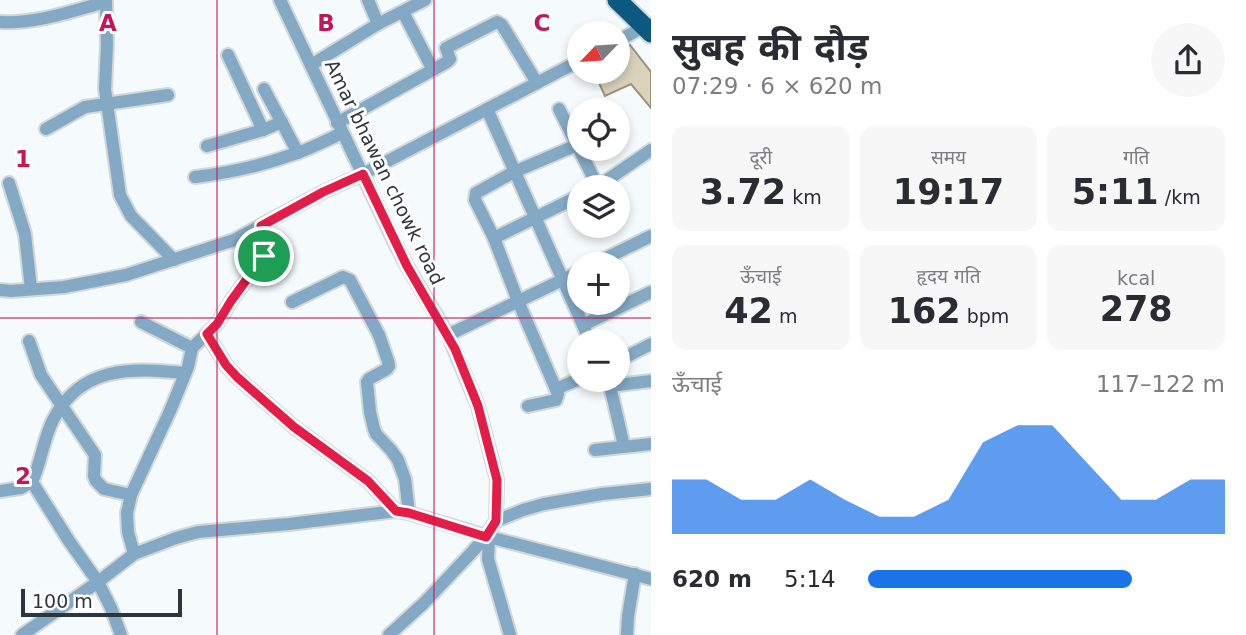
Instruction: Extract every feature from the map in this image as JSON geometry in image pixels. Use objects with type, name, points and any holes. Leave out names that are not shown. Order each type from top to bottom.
[{"type":"highway","points":[[617,0],[649,24]]},
{"type":"highway","points":[[635,0],[649,24]]},
{"type":"street","points":[[0,22],[14,23],[49,18],[106,0],[105,89],[120,195],[131,216],[174,260]]},
{"type":"street","name":"Amar bhawan chowk road","points":[[280,0],[407,266],[448,335],[465,374],[478,406],[495,472],[498,492],[496,521]]},
{"type":"street","points":[[368,0],[378,24]]},
{"type":"street","points":[[311,65],[378,24],[425,0]]},
{"type":"street","points":[[403,12],[433,70]]},
{"type":"street","points":[[195,177],[219,174],[298,153],[449,61],[446,48],[497,22],[502,24],[537,83]]},
{"type":"street","points":[[630,34],[649,24]]},
{"type":"street","points":[[228,55],[263,130]]},
{"type":"street","points":[[0,290],[64,286],[126,275],[234,240],[567,67]]},
{"type":"street","points":[[264,89],[298,153]]},
{"type":"street","points":[[46,129],[85,107],[168,95]]},
{"type":"street","points":[[487,109],[585,329]]},
{"type":"street","points":[[559,109],[567,125]]},
{"type":"street","points":[[207,146],[282,122]]},
{"type":"street","points":[[528,406],[556,400],[559,396],[475,195],[514,172],[567,149]]},
{"type":"street","points":[[615,175],[651,150]]},
{"type":"street","points":[[9,183],[25,234],[31,289]]},
{"type":"street","points":[[494,238],[567,202]]},
{"type":"street","points":[[134,554],[128,532],[127,513],[131,495],[170,411],[192,348],[217,324],[266,253],[261,226]]},
{"type":"street","points":[[618,252],[651,236]]},
{"type":"street","points":[[292,302],[343,277],[350,280],[379,335],[389,366],[367,383],[370,412],[376,434],[395,455],[403,473],[402,512]]},
{"type":"street","points":[[448,335],[567,278]]},
{"type":"street","points":[[583,325],[651,292]]},
{"type":"street","points":[[141,323],[192,348]]},
{"type":"street","points":[[207,334],[237,377],[294,427],[368,481],[402,512]]},
{"type":"street","points":[[29,341],[41,375],[95,455],[94,476],[99,485],[104,489],[131,495]]},
{"type":"street","points":[[630,355],[651,344]]},
{"type":"street","points":[[0,491],[21,488],[32,482],[51,422],[73,394],[96,377],[118,371],[185,373]]},
{"type":"street","points":[[630,382],[651,381]]},
{"type":"street","points":[[556,389],[567,384]]},
{"type":"street","points":[[611,392],[624,446]]},
{"type":"street","points":[[595,450],[651,444]]},
{"type":"street","points":[[32,482],[98,582],[121,635]]},
{"type":"street","points":[[391,634],[487,537],[496,521],[544,504],[651,489]]},
{"type":"street","points":[[27,633],[134,554],[176,537],[198,532],[402,512],[651,579]]},
{"type":"street","points":[[487,537],[488,559],[510,635]]},
{"type":"street","points":[[627,635],[635,575]]},
{"type":"building","points":[[630,45],[651,72],[651,108],[631,84],[605,96],[600,84],[630,84]]},
{"type":"route","points":[[363,174],[407,266],[455,349],[478,406],[498,492],[496,521],[486,537],[396,511],[368,481],[294,427],[226,365],[207,334],[217,324],[264,256],[266,252],[261,226],[323,192],[363,174]]}]
